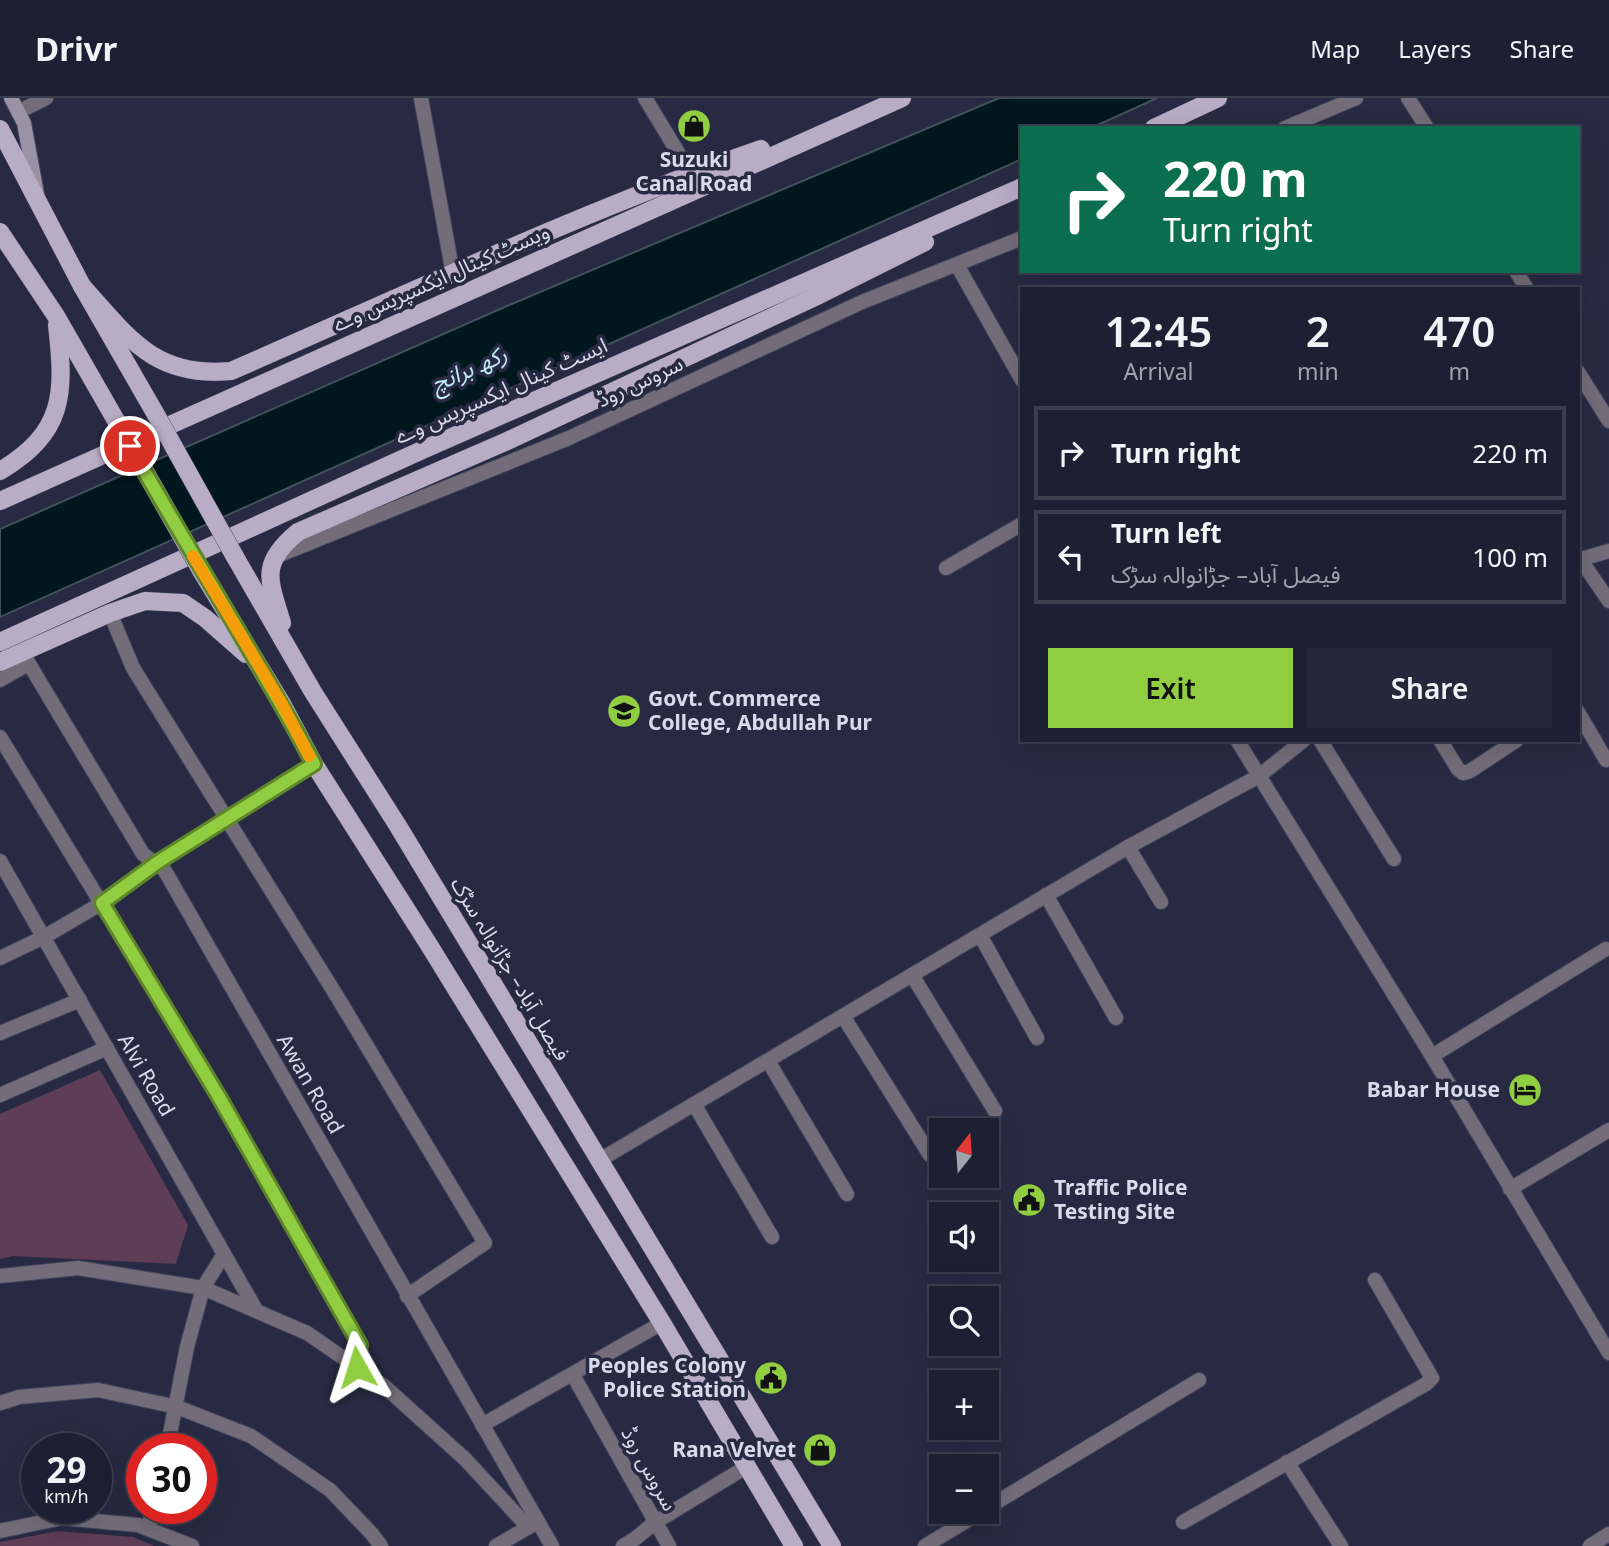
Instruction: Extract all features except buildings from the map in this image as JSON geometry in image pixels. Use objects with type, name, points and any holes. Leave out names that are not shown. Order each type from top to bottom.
[{"type":"main road","points":[[11,98],[24,123],[38,201]]},
{"type":"main road","name":"ویسٹ کینال ایکسپریس وے","points":[[0,501],[902,98]]},
{"type":"main road","points":[[1158,126],[1218,98]]},
{"type":"main road","points":[[0,129],[82,286],[131,340],[155,358],[181,369],[205,374],[231,371],[691,174],[877,109]]},
{"type":"main road","name":"ایسٹ کینال ایکسپریس وے","points":[[0,642],[421,451],[1020,188]]},
{"type":"main road","points":[[290,651],[271,587],[273,557],[283,545],[309,527],[505,442],[819,295],[1020,193]]},
{"type":"main road","points":[[0,232],[56,316],[314,764],[437,957],[662,1323],[794,1546]]},
{"type":"main road","name":"فیصل آباد– جڑانوالہ سڑک","points":[[82,286],[290,651],[832,1546]]},
{"type":"main road","points":[[0,471],[17,461],[38,442],[53,420],[60,395],[62,370],[56,316]]},
{"type":"main road","points":[[0,662],[25,658],[110,613],[145,601],[183,603],[205,618],[258,665]]},
{"type":"street","points":[[18,112],[46,98]]},
{"type":"street","points":[[421,98],[453,274]]},
{"type":"street","points":[[645,98],[691,174]]},
{"type":"street","points":[[1290,126],[1356,98]]},
{"type":"street","points":[[1408,98],[1426,126]]},
{"type":"street","name":"سروس روڈ","points":[[273,557],[569,438],[862,302],[1020,239]]},
{"type":"street","points":[[957,265],[1020,376]]},
{"type":"street","points":[[1580,375],[1609,421]]},
{"type":"street","points":[[946,568],[1020,525]]},
{"type":"street","points":[[1580,560],[1609,551]]},
{"type":"street","points":[[1580,561],[1609,601]]},
{"type":"street","points":[[110,613],[133,668],[338,998],[485,1242],[407,1296]]},
{"type":"street","points":[[0,680],[25,658]]},
{"type":"street","name":"Awan Road","points":[[25,658],[143,854],[158,862],[482,1425],[533,1524],[552,1546]]},
{"type":"street","points":[[1580,715],[1606,760]]},
{"type":"street","points":[[0,737],[219,1097],[360,1345],[357,1367]]},
{"type":"street","points":[[1238,742],[1432,1056],[1609,1353]]},
{"type":"street","points":[[598,1161],[1128,847],[1259,776],[1302,742]]},
{"type":"street","points":[[1321,742],[1394,859]]},
{"type":"street","points":[[1441,742],[1458,769],[1463,772],[1469,771],[1514,742]]},
{"type":"street","points":[[0,958],[44,937],[102,903],[158,862],[314,764]]},
{"type":"street","points":[[1128,847],[1161,902]]},
{"type":"street","name":"Alvi Road","points":[[0,861],[256,1310]]},
{"type":"street","points":[[1046,895],[1116,1018]]},
{"type":"street","points":[[980,935],[1037,1038]]},
{"type":"street","points":[[1432,1056],[1606,949]]},
{"type":"street","points":[[912,975],[995,1111]]},
{"type":"street","points":[[0,1034],[79,1000]]},
{"type":"street","points":[[843,1016],[929,1153]]},
{"type":"street","points":[[0,1095],[107,1048]]},
{"type":"street","points":[[768,1061],[847,1194]]},
{"type":"street","points":[[694,1104],[772,1237]]},
{"type":"street","points":[[1510,1189],[1609,1130]]},
{"type":"street","points":[[171,1433],[187,1347],[203,1287],[224,1254]]},
{"type":"street","points":[[0,1276],[78,1268],[203,1287],[307,1333],[384,1386],[533,1524],[496,1546]]},
{"type":"street","points":[[1183,1522],[1426,1384],[1432,1378],[1376,1280]]},
{"type":"street","points":[[482,1425],[662,1323]]},
{"type":"street","name":"سروس روڈ","points":[[573,1375],[669,1546]]},
{"type":"street","points":[[999,1501],[1199,1380]]},
{"type":"street","points":[[0,1403],[19,1397],[98,1390],[177,1407],[251,1436],[330,1490],[381,1546]]},
{"type":"street","points":[[1287,1462],[1341,1546]]},
{"type":"street","points":[[623,1546],[654,1522],[746,1467]]},
{"type":"street","points":[[0,1531],[62,1518],[138,1525],[192,1546]]},
{"type":"street","points":[[148,1529],[149,1524]]},
{"type":"street","points":[[925,1546],[961,1524]]},
{"type":"street","points":[[1590,1546],[1609,1534]]},
{"type":"shaded area","points":[[100,1070],[188,1225],[176,1264],[13,1256],[0,1259],[0,1114]]},
{"type":"shaded area","points":[[58,1531],[133,1537],[154,1546],[0,1546],[0,1542]]},
{"type":"water","name":"رکھ برانچ","points":[[999,98],[1157,98],[1095,126],[1020,126],[1020,160],[0,617],[0,529],[507,306]]},
{"type":"slow traffic","points":[[193,556],[282,704],[309,756]]},
{"type":"place","name":"Suzuki Canal Road","points":[[694,126]]},
{"type":"place","name":"Govt. Commerce College, Abdullah Pur","points":[[624,711]]},
{"type":"place","name":"Babar House","points":[[1525,1090]]},
{"type":"place","name":"Traffic Police Testing Site","points":[[1029,1200]]},
{"type":"place","name":"Peoples Colony Police Station","points":[[771,1378]]},
{"type":"place","name":"Rana Velvet","points":[[820,1450]]},
{"type":"route","points":[[130,446],[282,704],[314,764],[158,862],[102,903],[219,1097],[360,1345],[357,1367]]}]
